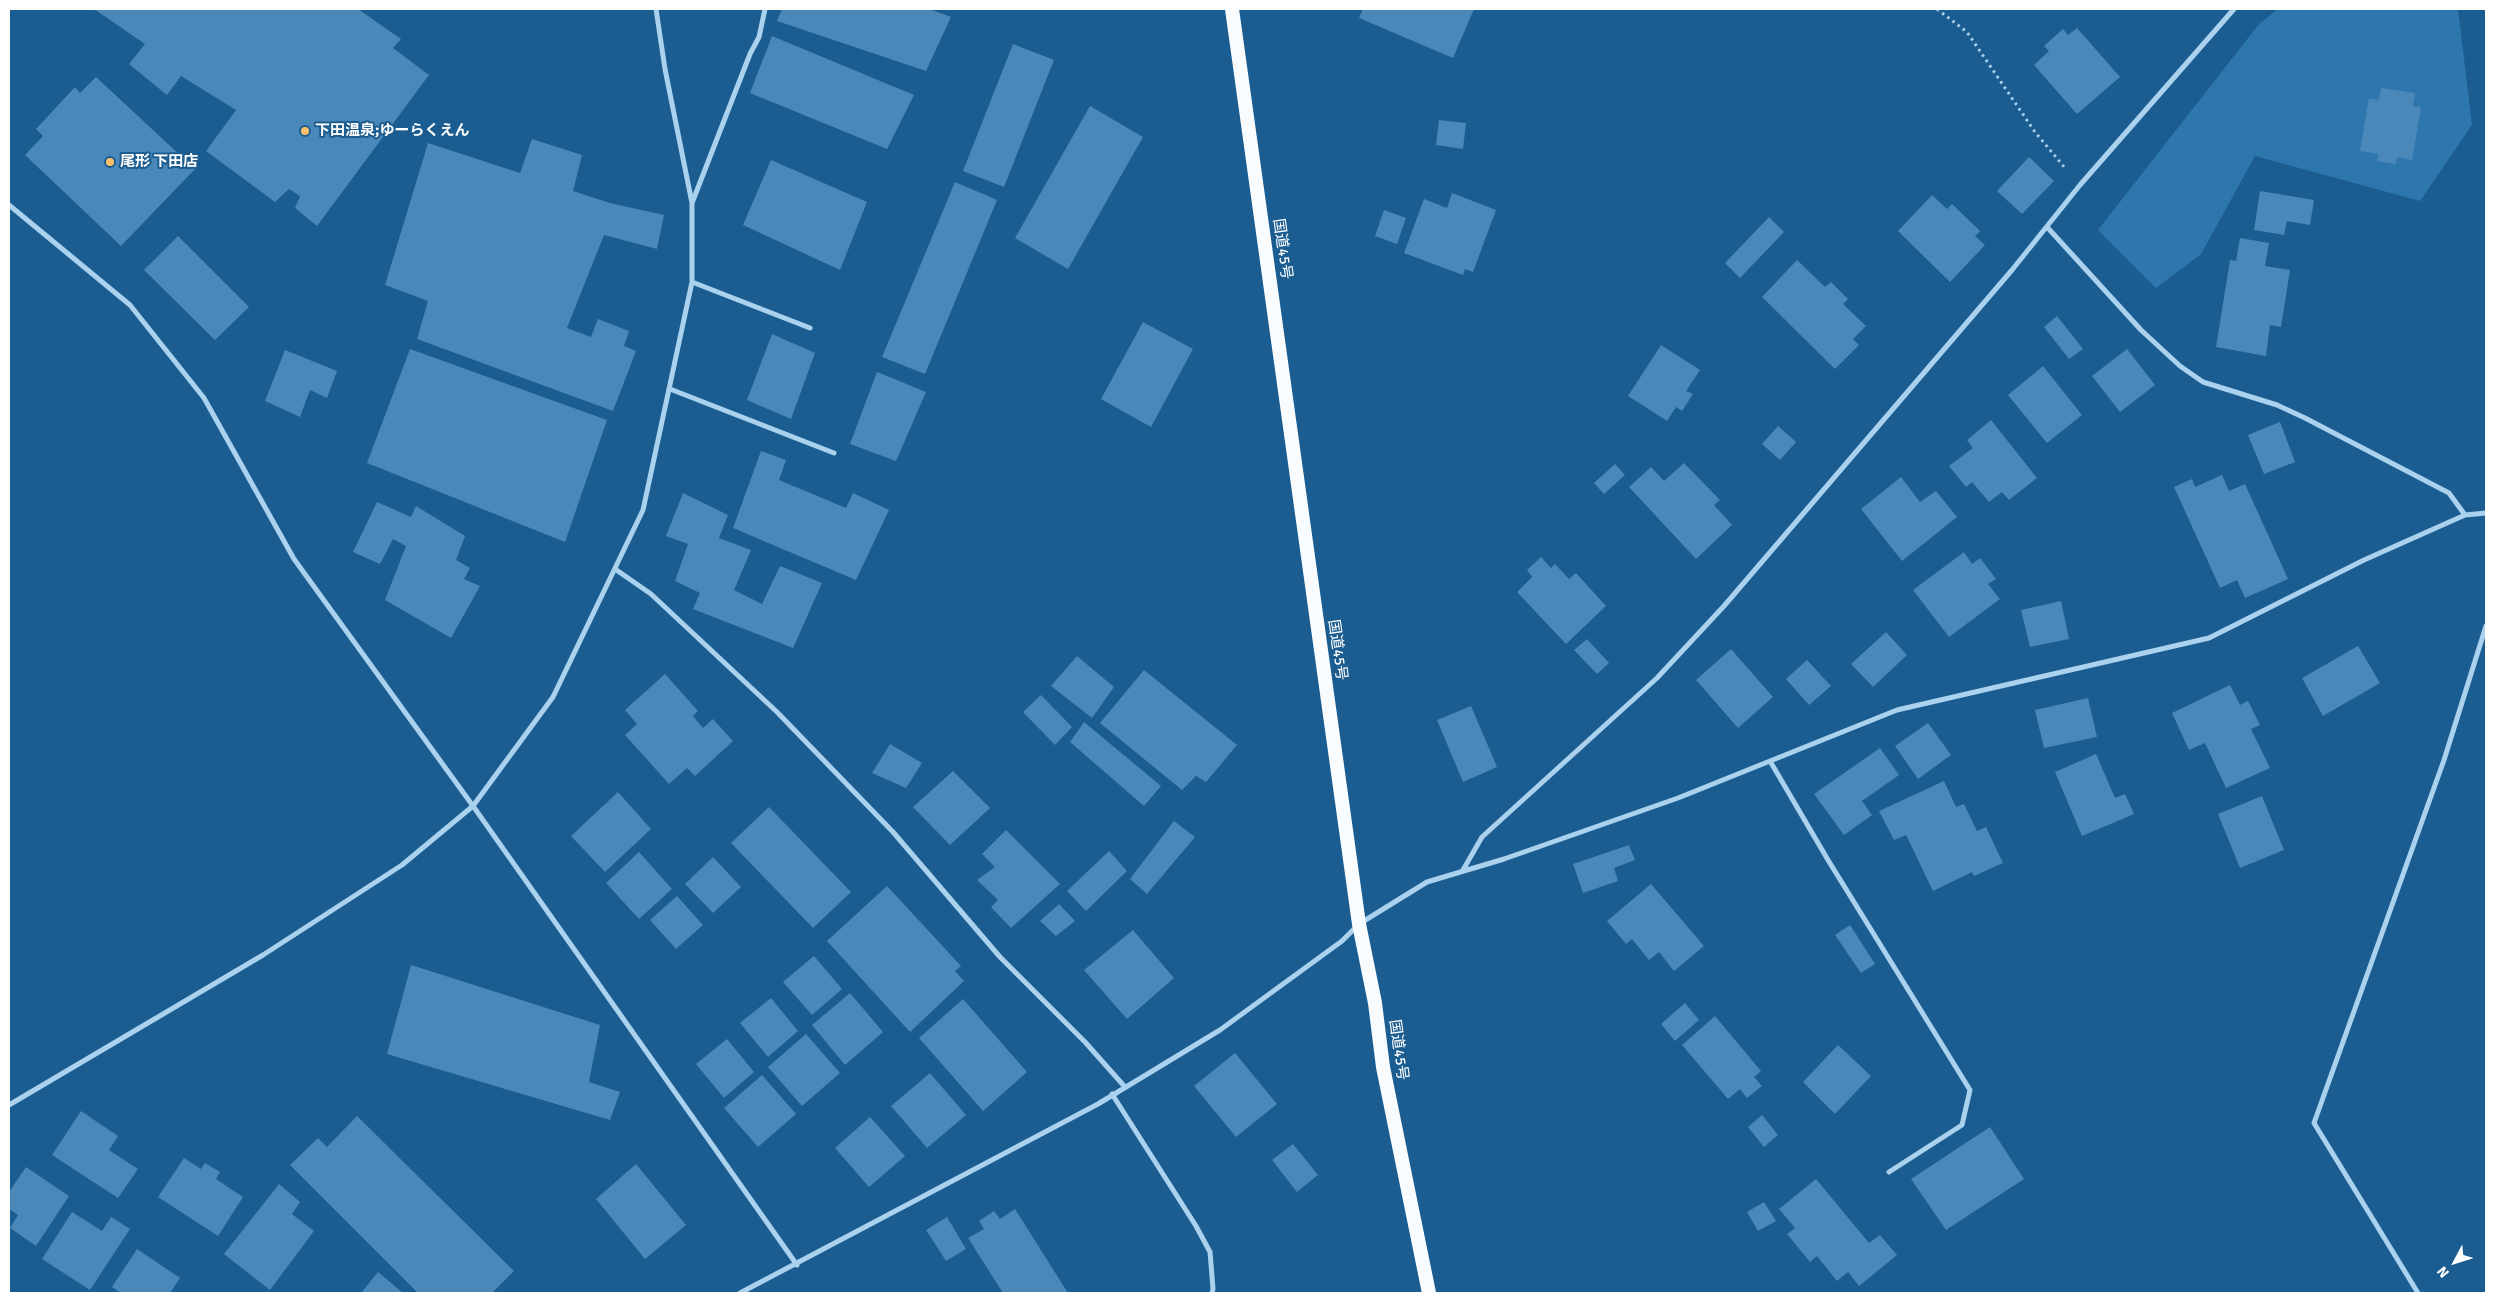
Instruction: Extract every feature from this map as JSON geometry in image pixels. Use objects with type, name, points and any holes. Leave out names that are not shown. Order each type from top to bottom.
[{"type":"highway","name":"国道45号","points":[[1232,9],[1359,924],[1375,1004],[1383,1067],[1428,1293]]},
{"type":"street","points":[[9,1105],[263,955],[402,865],[472,806],[554,697],[644,510],[692,282],[692,203],[656,9]]},
{"type":"street","points":[[692,203],[750,54],[759,37],[765,9]]},
{"type":"street","points":[[1463,870],[1482,836],[1657,678],[1724,606],[2080,186],[2234,9]]},
{"type":"street","points":[[9,205],[130,305],[204,398],[294,559],[472,806],[797,1265]]},
{"type":"street","points":[[2047,227],[2141,330],[2180,366],[2203,382],[2277,405],[2305,418],[2449,493],[2465,515]]},
{"type":"street","points":[[692,282],[810,328]]},
{"type":"street","points":[[670,389],[834,453]]},
{"type":"street","points":[[740,1293],[797,1265],[1125,1087],[1220,1030],[1342,941],[1359,924],[1427,882],[1504,859],[1678,798],[1896,710],[2209,638],[2364,560],[2465,515],[2486,513]]},
{"type":"street","points":[[615,569],[651,594],[777,712],[893,832],[1000,957],[1085,1042],[1125,1087]]},
{"type":"street","points":[[2418,1293],[2314,1123],[2444,760],[2486,626]]},
{"type":"street","points":[[1770,761],[1828,860],[1970,1090],[1962,1125],[1889,1172]]},
{"type":"street","points":[[1112,1094],[1196,1226],[1210,1252],[1214,1289],[1212,1293]]},
{"type":"path","points":[[1937,9],[1967,32],[2036,132],[2080,186]]},
{"type":"shaded area","points":[[2278,9],[2458,9],[2472,125],[2420,201],[2255,156],[2201,254],[2156,288],[2098,230],[2259,24]]},
{"type":"building","name":"下田温泉;ゆーらくえん","points":[[94,9],[358,9],[401,39],[393,48],[429,75],[317,226],[295,208],[300,196],[289,189],[275,202],[206,151],[236,110],[181,76],[167,95],[129,64],[145,44]]},
{"type":"building","points":[[782,9],[929,9],[951,17],[926,71],[777,21]]},
{"type":"building","points":[[1363,9],[1474,9],[1453,58],[1359,18]]},
{"type":"building","points":[[2077,28],[2120,77],[2077,114],[2034,65],[2049,51],[2044,46],[2063,29],[2068,35]]},
{"type":"building","points":[[772,36],[914,95],[887,149],[750,93]]},
{"type":"building","points":[[1013,44],[1054,60],[1004,187],[963,171]]},
{"type":"building","name":"尾形 下田店","points":[[96,77],[195,169],[121,246],[25,155],[43,136],[36,129],[75,87],[80,93]]},
{"type":"building","points":[[2381,88],[2415,93],[2413,106],[2421,107],[2412,160],[2397,157],[2396,164],[2377,161],[2378,154],[2360,151],[2369,98],[2379,100]]},
{"type":"building","points":[[1090,106],[1143,137],[1068,269],[1015,238]]},
{"type":"building","points":[[1439,120],[1466,123],[1463,149],[1436,145]]},
{"type":"building","points":[[532,139],[582,155],[573,191],[610,203],[664,215],[657,249],[604,235],[567,328],[591,337],[598,319],[629,331],[624,346],[636,351],[613,411],[417,339],[428,301],[385,285],[428,143],[520,173]]},
{"type":"building","points":[[2029,157],[2054,181],[2022,214],[1997,191]]},
{"type":"building","points":[[771,160],[867,202],[840,270],[743,225]]},
{"type":"building","points":[[955,182],[997,200],[925,374],[882,357]]},
{"type":"building","points":[[2260,191],[2314,200],[2310,225],[2287,221],[2284,235],[2254,230]]},
{"type":"building","points":[[1452,193],[1496,210],[1473,272],[1465,269],[1463,275],[1404,253],[1424,199],[1447,208]]},
{"type":"building","points":[[1932,195],[1947,209],[1952,204],[1980,231],[1975,236],[1985,245],[1950,282],[1898,231]]},
{"type":"building","points":[[1384,210],[1406,218],[1397,244],[1375,236]]},
{"type":"building","points":[[1769,217],[1784,232],[1740,278],[1725,263]]},
{"type":"building","points":[[178,236],[249,307],[215,340],[144,270]]},
{"type":"building","points":[[2240,238],[2269,243],[2265,266],[2290,270],[2281,327],[2270,325],[2266,356],[2216,347],[2230,260],[2236,261]]},
{"type":"building","points":[[1797,260],[1825,287],[1831,282],[1848,299],[1843,304],[1866,326],[1853,339],[1859,345],[1835,369],[1762,297]]},
{"type":"building","points":[[2057,316],[2083,349],[2069,359],[2044,327]]},
{"type":"building","points":[[1143,322],[1193,349],[1151,427],[1101,399]]},
{"type":"building","points":[[772,334],[815,353],[791,419],[747,400]]},
{"type":"building","points":[[1661,345],[1700,370],[1686,391],[1693,394],[1682,411],[1676,407],[1667,421],[1628,396]]},
{"type":"building","points":[[410,349],[607,420],[565,542],[367,463]]},
{"type":"building","points":[[2127,349],[2155,385],[2120,412],[2092,376]]},
{"type":"building","points":[[285,350],[337,371],[327,398],[310,390],[300,417],[265,401]]},
{"type":"building","points":[[2043,366],[2082,415],[2047,443],[2008,395]]},
{"type":"building","points":[[877,372],[926,392],[896,461],[850,444]]},
{"type":"building","points":[[1991,420],[2037,478],[2009,500],[2002,492],[1989,502],[1972,482],[1966,487],[1949,466],[1973,448],[1967,440]]},
{"type":"building","points":[[2280,422],[2295,462],[2264,474],[2248,435]]},
{"type":"building","points":[[1778,426],[1796,442],[1780,460],[1762,444]]},
{"type":"building","points":[[761,451],[786,460],[779,480],[846,508],[853,493],[889,510],[856,580],[733,528]]},
{"type":"building","points":[[1684,463],[1720,500],[1714,505],[1732,525],[1696,559],[1629,487],[1651,467],[1664,481]]},
{"type":"building","points":[[1615,464],[1625,475],[1604,494],[1594,483]]},
{"type":"building","points":[[2222,475],[2229,491],[2245,484],[2288,579],[2245,598],[2237,580],[2220,588],[2174,487],[2192,479],[2195,487]]},
{"type":"building","points":[[1901,477],[1920,502],[1936,491],[1957,517],[1902,561],[1861,509]]},
{"type":"building","points":[[683,493],[728,515],[719,538],[751,550],[734,590],[762,604],[780,566],[822,583],[793,648],[693,609],[700,593],[675,581],[688,544],[666,536]]},
{"type":"building","points":[[377,502],[411,517],[416,506],[465,536],[456,560],[470,568],[464,579],[480,586],[451,638],[385,600],[406,546],[393,539],[380,564],[353,552]]},
{"type":"building","points":[[1964,552],[1972,564],[1980,558],[1996,579],[1988,584],[2000,599],[1949,637],[1913,590]]},
{"type":"building","points":[[1541,557],[1551,568],[1555,564],[1569,579],[1576,573],[1606,606],[1566,644],[1517,592],[1532,577],[1527,570]]},
{"type":"building","points":[[2061,601],[2069,639],[2030,647],[2021,610]]},
{"type":"building","points":[[1886,632],[1907,655],[1873,687],[1851,664]]},
{"type":"building","points":[[1587,639],[1609,663],[1597,674],[1574,650]]},
{"type":"building","points":[[2358,646],[2380,683],[2323,716],[2302,678]]},
{"type":"building","points":[[1731,649],[1773,697],[1738,728],[1696,680]]},
{"type":"building","points":[[1077,656],[1114,687],[1092,718],[1051,686]]},
{"type":"building","points":[[1807,660],[1831,686],[1809,705],[1786,679]]},
{"type":"building","points":[[1144,670],[1237,745],[1206,782],[1196,776],[1182,790],[1100,723]]},
{"type":"building","points":[[665,674],[698,711],[693,716],[703,728],[713,719],[733,741],[695,776],[687,768],[669,784],[625,735],[637,724],[625,710]]},
{"type":"building","points":[[2230,685],[2240,705],[2248,701],[2260,725],[2251,729],[2270,768],[2226,788],[2205,743],[2189,750],[2172,713]]},
{"type":"building","points":[[1041,695],[1072,727],[1055,745],[1023,712]]},
{"type":"building","points":[[2088,698],[2097,737],[2044,748],[2035,710]]},
{"type":"building","points":[[1471,706],[1497,767],[1463,782],[1437,720]]},
{"type":"building","points":[[1084,722],[1161,786],[1144,806],[1070,742]]},
{"type":"building","points":[[1928,723],[1951,755],[1918,779],[1895,746]]},
{"type":"building","points":[[890,744],[922,763],[906,788],[872,773]]},
{"type":"building","points":[[1880,748],[1899,775],[1862,801],[1872,815],[1844,835],[1814,794]]},
{"type":"building","points":[[2096,754],[2115,798],[2125,794],[2134,814],[2082,836],[2055,772]]},
{"type":"building","points":[[953,771],[990,808],[950,845],[913,807]]},
{"type":"building","points":[[1944,781],[1956,807],[1964,804],[1977,831],[1986,827],[2003,863],[1974,876],[1972,872],[1933,891],[1906,835],[1894,840],[1879,811]]},
{"type":"building","points":[[618,792],[651,829],[605,872],[571,836]]},
{"type":"building","points":[[2262,796],[2284,850],[2240,868],[2218,814]]},
{"type":"building","points":[[769,807],[851,892],[813,928],[731,843]]},
{"type":"building","points":[[1174,821],[1195,837],[1147,894],[1130,879]]},
{"type":"building","points":[[1006,830],[1060,884],[1011,928],[991,907],[998,900],[977,880],[995,867],[982,854]]},
{"type":"building","points":[[1629,845],[1635,860],[1614,868],[1618,881],[1583,893],[1573,864]]},
{"type":"building","points":[[1109,851],[1127,871],[1086,911],[1067,891]]},
{"type":"building","points":[[639,852],[672,889],[639,919],[606,883]]},
{"type":"building","points":[[713,857],[741,887],[713,913],[685,884]]},
{"type":"building","points":[[1651,884],[1704,946],[1674,971],[1659,952],[1649,960],[1632,939],[1626,944],[1607,921]]},
{"type":"building","points":[[887,886],[961,966],[955,971],[964,981],[910,1032],[827,941]]},
{"type":"building","points":[[677,896],[703,925],[676,949],[650,920]]},
{"type":"building","points":[[1059,904],[1075,921],[1056,936],[1040,921]]},
{"type":"building","points":[[1850,925],[1875,964],[1861,973],[1835,935]]},
{"type":"building","points":[[1133,930],[1174,978],[1127,1019],[1084,970]]},
{"type":"building","points":[[814,956],[842,989],[812,1015],[783,982]]},
{"type":"building","points":[[411,965],[600,1025],[589,1082],[620,1092],[610,1120],[387,1054]]},
{"type":"building","points":[[850,993],[883,1032],[845,1065],[812,1025]]},
{"type":"building","points":[[771,998],[798,1031],[768,1057],[740,1023]]},
{"type":"building","points":[[963,999],[1027,1072],[983,1111],[919,1038]]},
{"type":"building","points":[[1685,1003],[1699,1020],[1675,1041],[1661,1024]]},
{"type":"building","points":[[1715,1016],[1761,1071],[1754,1077],[1762,1086],[1747,1098],[1740,1089],[1728,1099],[1682,1045]]},
{"type":"building","points":[[806,1034],[840,1073],[802,1106],[768,1067]]},
{"type":"building","points":[[727,1039],[754,1072],[724,1098],[696,1064]]},
{"type":"building","points":[[1838,1045],[1871,1076],[1835,1114],[1803,1082]]},
{"type":"building","points":[[1235,1053],[1277,1104],[1236,1137],[1194,1086]]},
{"type":"building","points":[[930,1073],[966,1115],[927,1148],[891,1106]]},
{"type":"building","points":[[762,1075],[796,1114],[758,1147],[724,1108]]},
{"type":"building","points":[[81,1111],[118,1136],[109,1150],[138,1169],[118,1198],[52,1155]]},
{"type":"building","points":[[1762,1115],[1778,1135],[1764,1147],[1748,1127]]},
{"type":"building","points":[[357,1116],[514,1271],[492,1293],[418,1293],[290,1165],[318,1138],[327,1147]]},
{"type":"building","points":[[870,1117],[905,1156],[869,1187],[835,1148]]},
{"type":"building","points":[[1990,1127],[2024,1179],[1946,1230],[1911,1179]]},
{"type":"building","points":[[1293,1144],[1318,1175],[1297,1192],[1272,1160]]},
{"type":"building","points":[[184,1158],[201,1169],[205,1163],[220,1172],[216,1179],[243,1197],[218,1236],[158,1197]]},
{"type":"building","points":[[636,1164],[686,1225],[645,1259],[596,1199]]},
{"type":"building","points":[[26,1167],[69,1196],[36,1246],[10,1228],[18,1215],[9,1209],[9,1192]]},
{"type":"building","points":[[1816,1179],[1869,1243],[1880,1235],[1897,1255],[1859,1286],[1848,1272],[1837,1281],[1817,1256],[1810,1262],[1787,1234],[1795,1228],[1779,1209]]},
{"type":"building","points":[[279,1184],[300,1202],[292,1214],[314,1231],[270,1290],[224,1254]]},
{"type":"building","points":[[1764,1202],[1776,1221],[1758,1231],[1747,1212]]},
{"type":"building","points":[[1015,1209],[1068,1293],[1003,1293],[968,1238],[984,1229],[979,1221],[994,1211],[1000,1219]]},
{"type":"building","points":[[72,1212],[102,1231],[111,1217],[130,1229],[90,1290],[42,1259]]},
{"type":"building","points":[[947,1217],[966,1249],[946,1261],[926,1230]]},
{"type":"building","points":[[137,1249],[180,1278],[170,1293],[121,1293],[112,1287]]},
{"type":"building","points":[[378,1272],[403,1293],[361,1293]]},
{"type":"place","name":"下田温泉;ゆーらくえん","points":[[305,131]]},
{"type":"place","name":"尾形 下田店","points":[[110,162]]}]
